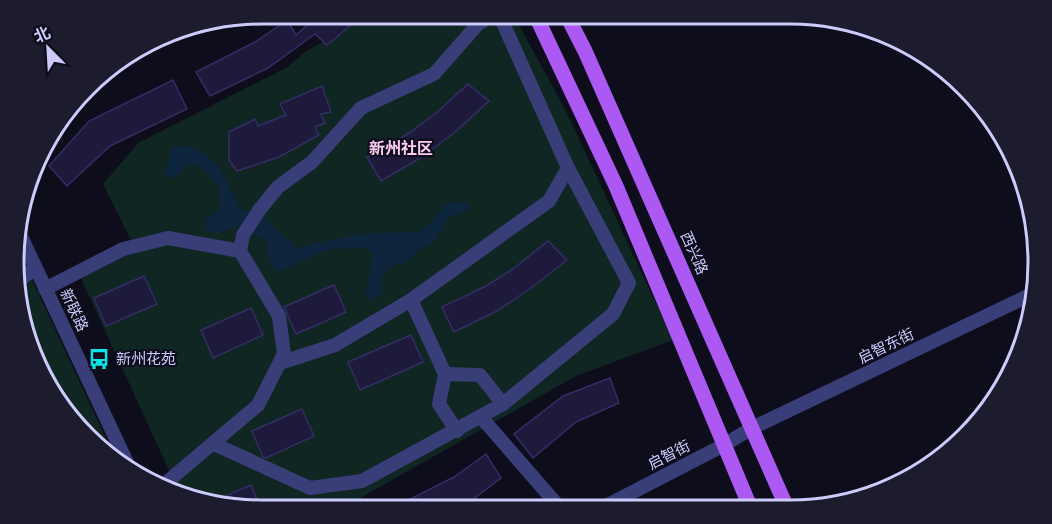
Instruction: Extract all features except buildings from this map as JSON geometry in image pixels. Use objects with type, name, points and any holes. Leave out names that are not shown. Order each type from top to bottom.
[{"type":"main road","points":[[540,24],[616,186],[748,500]]},
{"type":"main road","name":"西兴路","points":[[571,24],[784,500]]},
{"type":"street","points":[[169,481],[258,405],[284,354],[279,316],[240,251],[243,235],[260,209],[278,187],[312,162],[361,108],[434,74],[478,24]]},
{"type":"street","points":[[214,444],[310,488],[362,481],[503,404],[613,314],[628,283],[568,168],[503,24]]},
{"type":"street","points":[[280,363],[335,345],[411,300],[549,201],[568,168]]},
{"type":"street","points":[[45,289],[123,249],[168,238],[240,251]]},
{"type":"street","name":"新联路","points":[[25,245],[124,456]]},
{"type":"street","points":[[25,276],[35,266]]},
{"type":"street","name":"启智东街","points":[[752,428],[1025,297]]},
{"type":"street","points":[[411,300],[445,374],[439,404],[457,431]]},
{"type":"street","points":[[445,374],[480,375],[503,404]]},
{"type":"street","points":[[481,417],[553,500]]},
{"type":"street","name":"启智街","points":[[617,500],[752,428]]},
{"type":"green space","points":[[355,24],[518,24],[565,109],[673,340],[576,376],[357,500],[231,498],[200,492],[175,483],[78,272],[134,246],[103,184],[138,143],[286,68],[305,52]]},
{"type":"green space","points":[[29,273],[108,444],[73,407],[42,353],[32,324],[25,276]]},
{"type":"water","points":[[172,146],[193,148],[212,160],[223,175],[240,210],[257,212],[297,248],[340,238],[378,233],[419,232],[446,204],[467,202],[471,208],[447,219],[435,240],[418,250],[407,262],[391,266],[382,277],[382,293],[367,301],[366,291],[373,254],[366,248],[329,249],[278,272],[269,261],[266,239],[236,226],[219,234],[205,229],[206,219],[221,208],[219,188],[201,166],[190,164],[172,179],[165,173]]},
{"type":"place","name":"新州花苑","points":[[99,359]]},
{"type":"district","name":"新州社区","points":[[401,148]]}]
